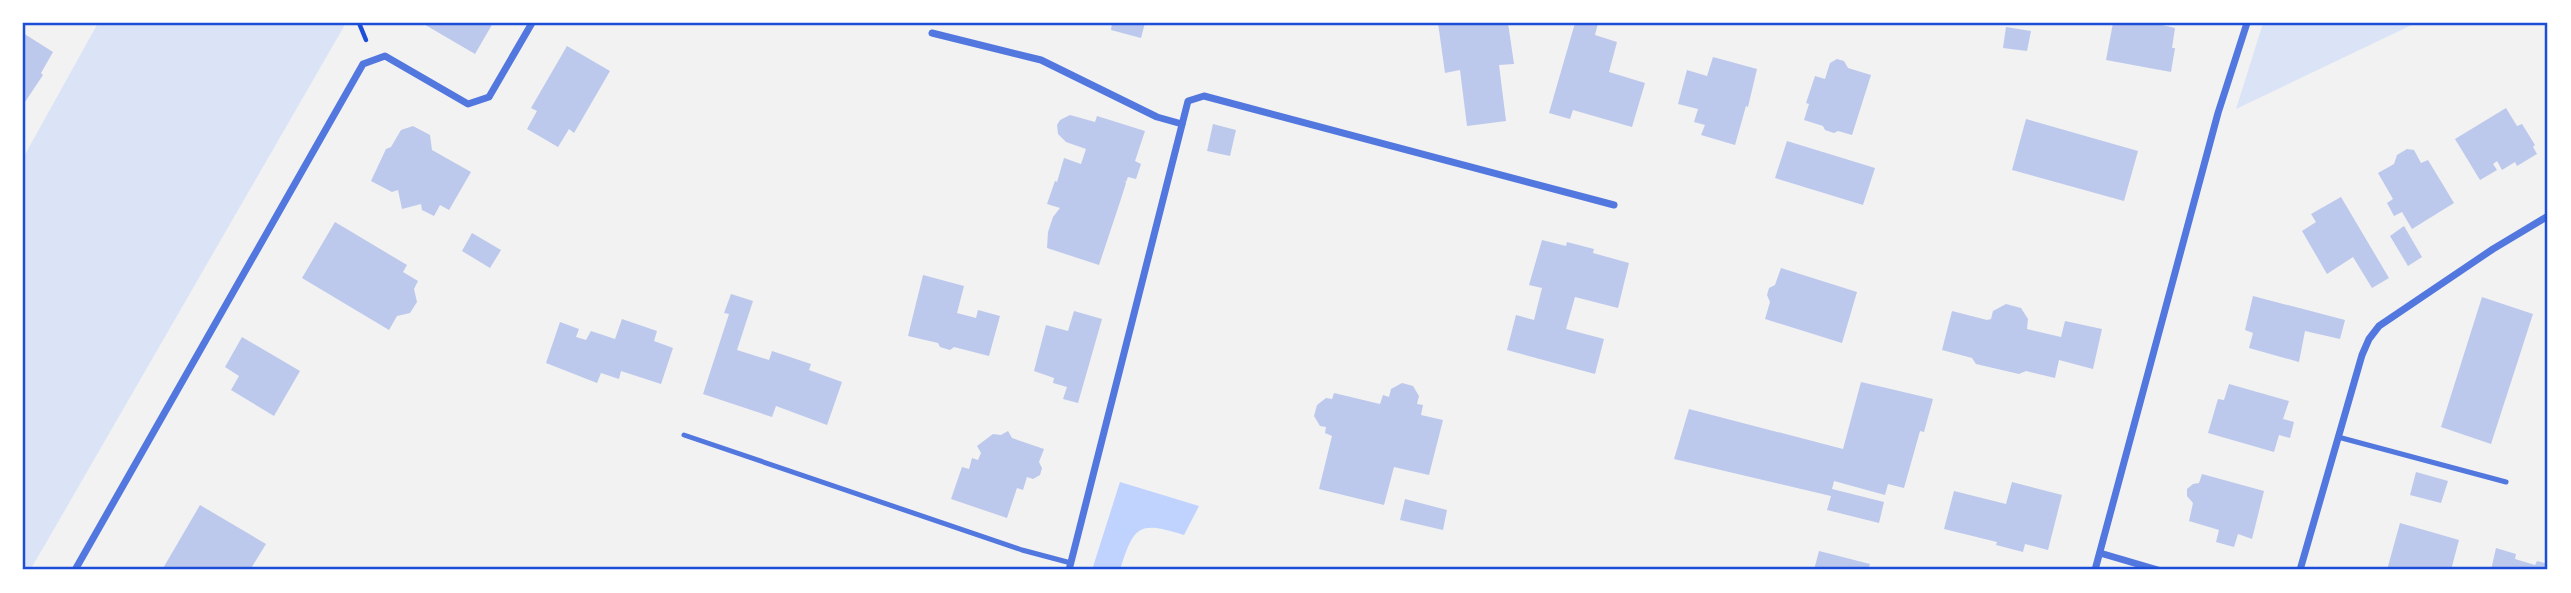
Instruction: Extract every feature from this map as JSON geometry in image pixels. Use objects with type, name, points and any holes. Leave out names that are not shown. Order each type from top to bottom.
[{"type":"street","points":[[75,570],[363,64],[385,56],[468,104],[489,97],[532,23]]},
{"type":"street","points":[[2095,570],[2218,113],[2247,23]]},
{"type":"street","points":[[932,33],[1041,60],[1157,117],[1182,124]]},
{"type":"street","points":[[1070,567],[1188,101],[1204,96],[1614,205]]},
{"type":"street","points":[[2300,570],[2361,355],[2379,326],[2493,249],[2548,216]]},
{"type":"street","points":[[2100,553],[2158,570]]},
{"type":"lane","points":[[684,435],[1070,567]]},
{"type":"lane","points":[[2338,437],[2506,482]]},
{"type":"shaded area","points":[[98,23],[346,23],[46,543],[30,570],[23,570],[23,158]]},
{"type":"shaded area","points":[[2263,23],[2416,23],[2236,109]]},
{"type":"water","points":[[1120,482],[1199,506],[1184,535],[1157,528],[1140,530],[1130,544],[1120,570],[1092,570]]},
{"type":"building","points":[[422,23],[493,23],[475,54]]},
{"type":"building","points":[[1112,23],[1145,23],[1141,38],[1111,30]]},
{"type":"building","points":[[1438,23],[1508,23],[1514,64],[1499,65],[1506,121],[1467,126],[1460,70],[1445,73]]},
{"type":"building","points":[[1575,23],[1598,23],[1595,35],[1617,42],[1609,72],[1645,83],[1632,127],[1573,110],[1570,119],[1549,113]]},
{"type":"building","points":[[2113,23],[2163,23],[2162,25],[2175,28],[2171,72],[2106,60]]},
{"type":"building","points":[[2006,27],[2031,31],[2027,51],[2003,48]]},
{"type":"building","points":[[23,33],[53,52],[41,73],[43,75],[23,105]]},
{"type":"building","points":[[567,46],[610,71],[574,133],[569,129],[558,147],[527,129],[537,111],[531,108]]},
{"type":"building","points":[[1713,57],[1757,69],[1735,145],[1701,135],[1705,125],[1694,122],[1698,109],[1678,104],[1687,70],[1707,76]]},
{"type":"building","points":[[1837,59],[1844,61],[1848,68],[1871,75],[1852,135],[1838,131],[1834,133],[1804,120],[1809,104],[1806,103],[1815,76],[1825,79],[1830,63]]},
{"type":"building","points":[[2506,108],[2517,126],[2522,124],[2535,145],[2533,147],[2537,154],[2517,166],[2515,162],[2502,170],[2497,161],[2493,164],[2497,170],[2480,180],[2455,139]]},
{"type":"building","points":[[1070,115],[1095,122],[1097,116],[1145,131],[1135,161],[1141,164],[1136,179],[1128,177],[1126,182],[1124,181],[1126,183],[1099,265],[1047,248],[1048,232],[1053,217],[1060,208],[1047,204],[1064,158],[1081,164],[1086,149],[1066,142],[1058,134],[1057,125],[1060,120]]},
{"type":"building","points":[[2026,119],[2138,151],[2124,201],[2012,170]]},
{"type":"building","points":[[1213,124],[1236,130],[1230,156],[1207,151]]},
{"type":"building","points":[[413,126],[430,135],[432,150],[471,172],[449,210],[440,205],[434,216],[422,210],[421,204],[402,209],[398,190],[392,192],[371,181],[386,149],[391,147],[401,130]]},
{"type":"building","points":[[1787,141],[1875,168],[1863,205],[1775,178]]},
{"type":"building","points":[[2407,149],[2414,150],[2421,163],[2428,160],[2454,203],[2412,229],[2402,212],[2394,216],[2387,203],[2393,199],[2378,173],[2394,164],[2397,155]]},
{"type":"building","points":[[2341,197],[2389,278],[2372,288],[2353,257],[2327,274],[2302,231],[2316,222],[2311,214]]},
{"type":"building","points":[[335,222],[407,265],[403,272],[418,281],[414,289],[417,302],[410,313],[397,316],[389,330],[302,278]]},
{"type":"building","points":[[2404,226],[2422,257],[2408,266],[2390,236]]},
{"type":"building","points":[[472,233],[501,250],[490,268],[462,251]]},
{"type":"building","points":[[1542,240],[1566,246],[1567,242],[1594,249],[1593,253],[1629,263],[1618,308],[1575,297],[1566,329],[1604,339],[1595,374],[1507,350],[1516,315],[1534,320],[1542,288],[1529,285]]},
{"type":"building","points":[[1781,268],[1857,292],[1842,343],[1765,319],[1770,302],[1767,295],[1769,288],[1775,285]]},
{"type":"building","points":[[923,275],[964,286],[957,313],[976,318],[978,310],[1000,316],[989,356],[954,347],[950,350],[940,347],[938,343],[908,336]]},
{"type":"building","points":[[731,294],[753,301],[737,350],[769,360],[772,351],[811,364],[809,370],[842,382],[827,425],[776,406],[772,417],[703,394],[729,314],[724,313]]},
{"type":"building","points":[[2253,296],[2345,320],[2340,339],[2305,331],[2299,362],[2249,348],[2253,333],[2245,330]]},
{"type":"building","points":[[2482,297],[2533,314],[2491,444],[2441,427]]},
{"type":"building","points":[[2006,304],[2021,308],[2028,319],[2027,329],[2061,337],[2065,321],[2102,329],[2093,369],[2059,360],[2055,378],[2026,371],[2019,374],[1976,364],[1972,358],[1942,350],[1952,311],[1987,320],[1991,319],[1993,311]]},
{"type":"building","points":[[1074,311],[1102,319],[1078,403],[1063,399],[1067,387],[1053,383],[1054,378],[1034,371],[1046,325],[1068,331]]},
{"type":"building","points":[[622,319],[657,331],[654,341],[673,348],[661,384],[621,371],[619,379],[601,373],[597,383],[546,363],[560,322],[579,329],[576,337],[586,340],[591,331],[615,339]]},
{"type":"building","points":[[242,337],[300,371],[274,416],[231,390],[239,376],[225,367]]},
{"type":"building","points":[[1861,382],[1933,399],[1924,432],[1920,431],[1904,488],[1888,484],[1885,495],[1834,481],[1832,489],[1884,502],[1879,523],[1827,510],[1831,496],[1674,459],[1689,409],[1843,449]]},
{"type":"building","points":[[1402,383],[1413,386],[1419,396],[1417,404],[1423,405],[1421,415],[1443,420],[1429,475],[1394,467],[1384,505],[1319,489],[1332,436],[1325,433],[1326,427],[1320,426],[1314,416],[1317,405],[1326,398],[1332,399],[1334,393],[1380,404],[1383,395],[1389,397],[1391,389]]},
{"type":"building","points":[[2229,384],[2289,401],[2283,419],[2294,422],[2290,438],[2279,435],[2274,452],[2208,433],[2218,399],[2224,400]]},
{"type":"building","points":[[1008,431],[1012,438],[1044,449],[1039,462],[1042,468],[1040,475],[1033,479],[1027,477],[1023,490],[1017,488],[1007,518],[951,499],[962,467],[969,469],[972,458],[978,460],[981,453],[977,446],[993,434],[1001,435]]},
{"type":"building","points":[[2416,472],[2448,481],[2441,503],[2410,495]]},
{"type":"building","points":[[2202,474],[2264,491],[2252,539],[2238,534],[2234,547],[2216,542],[2219,530],[2189,521],[2193,503],[2187,496],[2187,489],[2199,483]]},
{"type":"building","points":[[2012,482],[2062,495],[2048,550],[2025,544],[2023,552],[1996,545],[1997,542],[1944,529],[1954,491],[2006,504]]},
{"type":"building","points":[[1405,499],[1447,510],[1443,530],[1400,520]]},
{"type":"building","points":[[200,505],[266,544],[250,570],[162,570]]},
{"type":"building","points":[[2400,523],[2459,540],[2451,570],[2387,570]]},
{"type":"building","points":[[2496,548],[2516,554],[2515,559],[2535,565],[2537,561],[2548,564],[2548,570],[2491,570]]},
{"type":"building","points":[[1819,551],[1870,564],[1868,570],[1814,570]]}]
